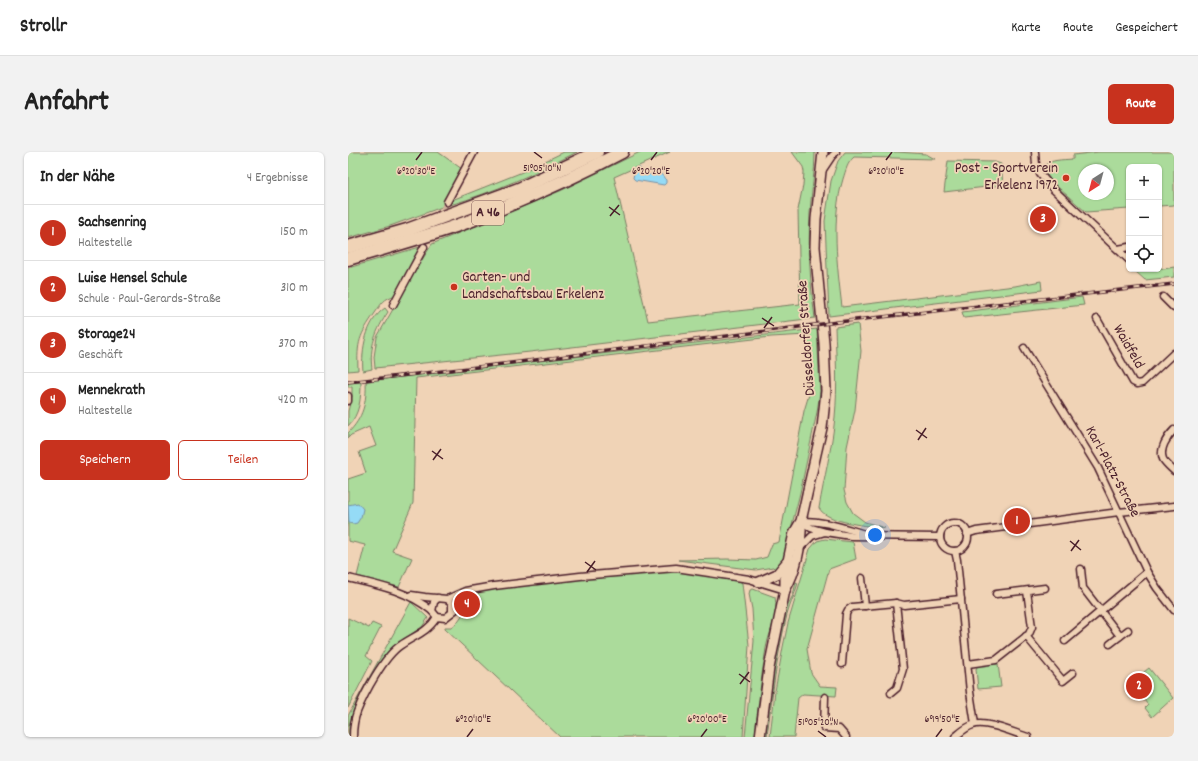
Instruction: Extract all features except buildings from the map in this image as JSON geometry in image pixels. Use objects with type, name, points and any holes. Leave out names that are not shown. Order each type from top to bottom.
[{"type":"highway","name":"A 46","points":[[348,247],[407,230],[519,189],[597,152]]},
{"type":"highway","name":"A 46","points":[[348,259],[415,239],[474,219],[552,187],[622,152]]},
{"type":"main road","name":"Düsseldorfer Straße","points":[[785,590],[791,579],[802,534],[801,521],[822,428],[826,390],[824,343],[815,247],[816,219],[823,152]]},
{"type":"main road","name":"Düsseldorfer Straße","points":[[760,737],[769,668],[785,590],[785,578],[788,561],[794,533],[801,521]]},
{"type":"main road","points":[[759,582],[777,574],[788,561]]},
{"type":"street","points":[[447,202],[474,152]]},
{"type":"street","points":[[821,172],[836,152]]},
{"type":"street","points":[[1035,152],[1036,165],[1040,174],[1054,190],[1126,257]]},
{"type":"street","points":[[394,305],[424,247]]},
{"type":"street","points":[[1118,249],[1126,248]]},
{"type":"street","points":[[1163,297],[1174,308]]},
{"type":"street","name":"Waidfeld","points":[[1097,319],[1133,382],[1137,384],[1142,383],[1174,352]]},
{"type":"street","name":"Karl-Platz-Straße","points":[[1024,348],[1098,468],[1147,572],[1174,610]]},
{"type":"street","points":[[348,396],[348,402]]},
{"type":"street","points":[[1174,430],[1166,439],[1163,451],[1163,459],[1174,471]]},
{"type":"street","points":[[968,534],[983,530],[1174,506]]},
{"type":"street","points":[[801,521],[812,520],[822,522],[872,536]]},
{"type":"street","points":[[801,521],[811,528],[851,536],[940,537]]},
{"type":"street","points":[[953,524],[959,524],[968,534],[964,547],[955,551],[947,549],[941,542],[940,537],[946,526],[953,524]]},
{"type":"street","points":[[798,551],[812,536],[825,532]]},
{"type":"street","points":[[955,551],[975,724]]},
{"type":"street","points":[[447,599],[471,590],[580,576],[676,568],[715,573],[759,582],[785,590]]},
{"type":"street","points":[[1081,569],[1082,588],[1120,636]]},
{"type":"street","points":[[1065,641],[1147,572]]},
{"type":"street","points":[[348,578],[405,594],[438,598],[442,597],[452,603],[452,612]]},
{"type":"street","points":[[862,578],[865,606]]},
{"type":"street","points":[[996,594],[1045,588]]},
{"type":"street","points":[[405,594],[432,611],[437,617],[445,618],[458,607],[471,590]]},
{"type":"street","points":[[968,664],[996,660],[1029,634],[1032,627],[1028,591]]},
{"type":"street","points":[[432,611],[432,605],[438,598]]},
{"type":"street","points":[[842,664],[846,614],[852,607],[896,603],[904,605],[961,599]]},
{"type":"street","points":[[891,693],[897,688],[903,669],[896,603]]},
{"type":"street","points":[[353,737],[357,713],[365,695],[391,653],[400,645],[427,629],[437,617]]},
{"type":"street","points":[[1110,644],[1128,630]]},
{"type":"street","points":[[1026,636],[1063,681],[1072,673]]},
{"type":"street","points":[[825,697],[824,728],[839,729],[846,737]]},
{"type":"street","points":[[955,737],[967,727],[975,724],[985,724],[1028,737]]},
{"type":"green space","points":[[348,152],[438,152],[462,169],[442,207],[390,226],[348,238]]},
{"type":"green space","points":[[564,152],[577,152],[515,182],[450,205],[452,200],[520,173]]},
{"type":"green space","points":[[640,152],[670,152],[614,177],[648,321],[800,304],[798,210],[804,172],[803,167],[792,152],[815,152],[810,213],[809,253],[815,318],[530,352],[375,368],[374,357],[377,337],[432,244],[560,191]]},
{"type":"green space","points":[[845,152],[897,152],[926,154],[935,159],[854,157],[850,162],[847,167],[839,194],[836,226],[837,259],[842,307],[1015,286],[1041,281],[1042,290],[829,316],[825,221],[831,181],[838,161]]},
{"type":"green space","name":"Post - Sportverein Erkelenz 1972","points":[[1099,152],[1174,152],[1174,205],[1162,206],[1162,164],[1126,164],[1126,209],[1086,212],[1052,182],[1042,168],[1052,161],[1073,159],[1073,155]]},
{"type":"green space","points":[[948,161],[995,162],[1001,164],[1003,185],[944,192]]},
{"type":"green space","points":[[420,247],[396,295],[388,298],[381,304],[362,334],[358,353],[358,370],[348,371],[348,268]]},
{"type":"green space","points":[[1174,267],[1174,277],[1145,280],[1136,272],[1162,272],[1162,268]]},
{"type":"green space","points":[[1082,297],[1084,305],[964,318],[962,312]]},
{"type":"green space","points":[[385,308],[388,312],[374,339],[371,361],[372,369],[363,371],[363,354],[366,336],[373,320]]},
{"type":"green space","points":[[858,324],[861,351],[855,410],[847,447],[844,490],[847,502],[853,513],[865,522],[885,528],[859,525],[839,520],[823,513],[819,508],[834,429],[837,383],[835,327]]},
{"type":"green space","points":[[817,329],[820,392],[817,412],[800,493],[783,560],[777,571],[773,567],[756,570],[678,560],[756,560],[767,557],[772,544],[779,542],[804,411],[810,391],[811,379],[807,335],[771,337],[416,378],[413,503],[392,551],[412,558],[399,587],[357,576],[365,545],[348,541],[348,479],[366,473],[359,452],[376,446],[369,427],[351,435],[348,438],[348,433],[361,415],[365,403],[366,381]]},
{"type":"green space","points":[[361,382],[360,400],[357,411],[348,426],[348,411],[352,396],[352,387],[348,387],[348,383]]},
{"type":"green space","points":[[825,539],[853,542],[856,559],[829,569],[807,649],[811,673],[820,686],[837,687],[836,696],[803,694],[798,698],[794,737],[770,737],[775,691],[788,623],[810,549],[817,541]]},
{"type":"green space","points":[[661,570],[717,576],[737,580],[742,583],[749,645],[743,737],[560,737],[445,629],[445,627],[452,627],[456,624],[473,600],[471,598],[476,593],[483,590]]},
{"type":"green space","points":[[796,582],[798,583],[787,615],[780,645],[767,737],[764,737],[781,629],[785,611],[793,595]]},
{"type":"green space","points":[[753,589],[775,597],[776,610],[766,648],[755,737],[745,737],[754,641],[752,609],[749,594],[750,590]]},
{"type":"green space","points":[[411,602],[428,618],[422,627],[399,642],[385,656],[369,683],[350,737],[348,737],[348,716]]},
{"type":"green space","points":[[348,618],[369,628],[372,623],[381,627],[366,656],[372,661],[348,708]]},
{"type":"green space","points":[[998,664],[1001,687],[978,689],[976,669],[978,665]]},
{"type":"green space","points":[[1149,668],[1173,698],[1152,717],[1145,708],[1148,705],[1130,683]]},
{"type":"water","points":[[635,168],[640,168],[641,173],[647,175],[660,173],[666,180],[666,183],[664,185],[635,180],[633,178]]},
{"type":"water","points":[[358,503],[363,509],[361,517],[357,523],[349,523],[348,505]]},
{"type":"tunnel","points":[[439,217],[447,202]]},
{"type":"railway","points":[[348,382],[838,322],[1174,284]]},
{"type":"place","name":"Post - Sportverein Erkelenz 1972","points":[[1066,178]]},
{"type":"place","name":"Storage24","points":[[1043,219]]},
{"type":"place","name":"Garten- und Landschaftsbau Erkelenz","points":[[454,287]]},
{"type":"place","name":"Sachsenring","points":[[1017,521]]},
{"type":"place","name":"Mennekrath","points":[[467,604]]},
{"type":"place","name":"Luise Hensel Schule","points":[[1139,686]]}]
